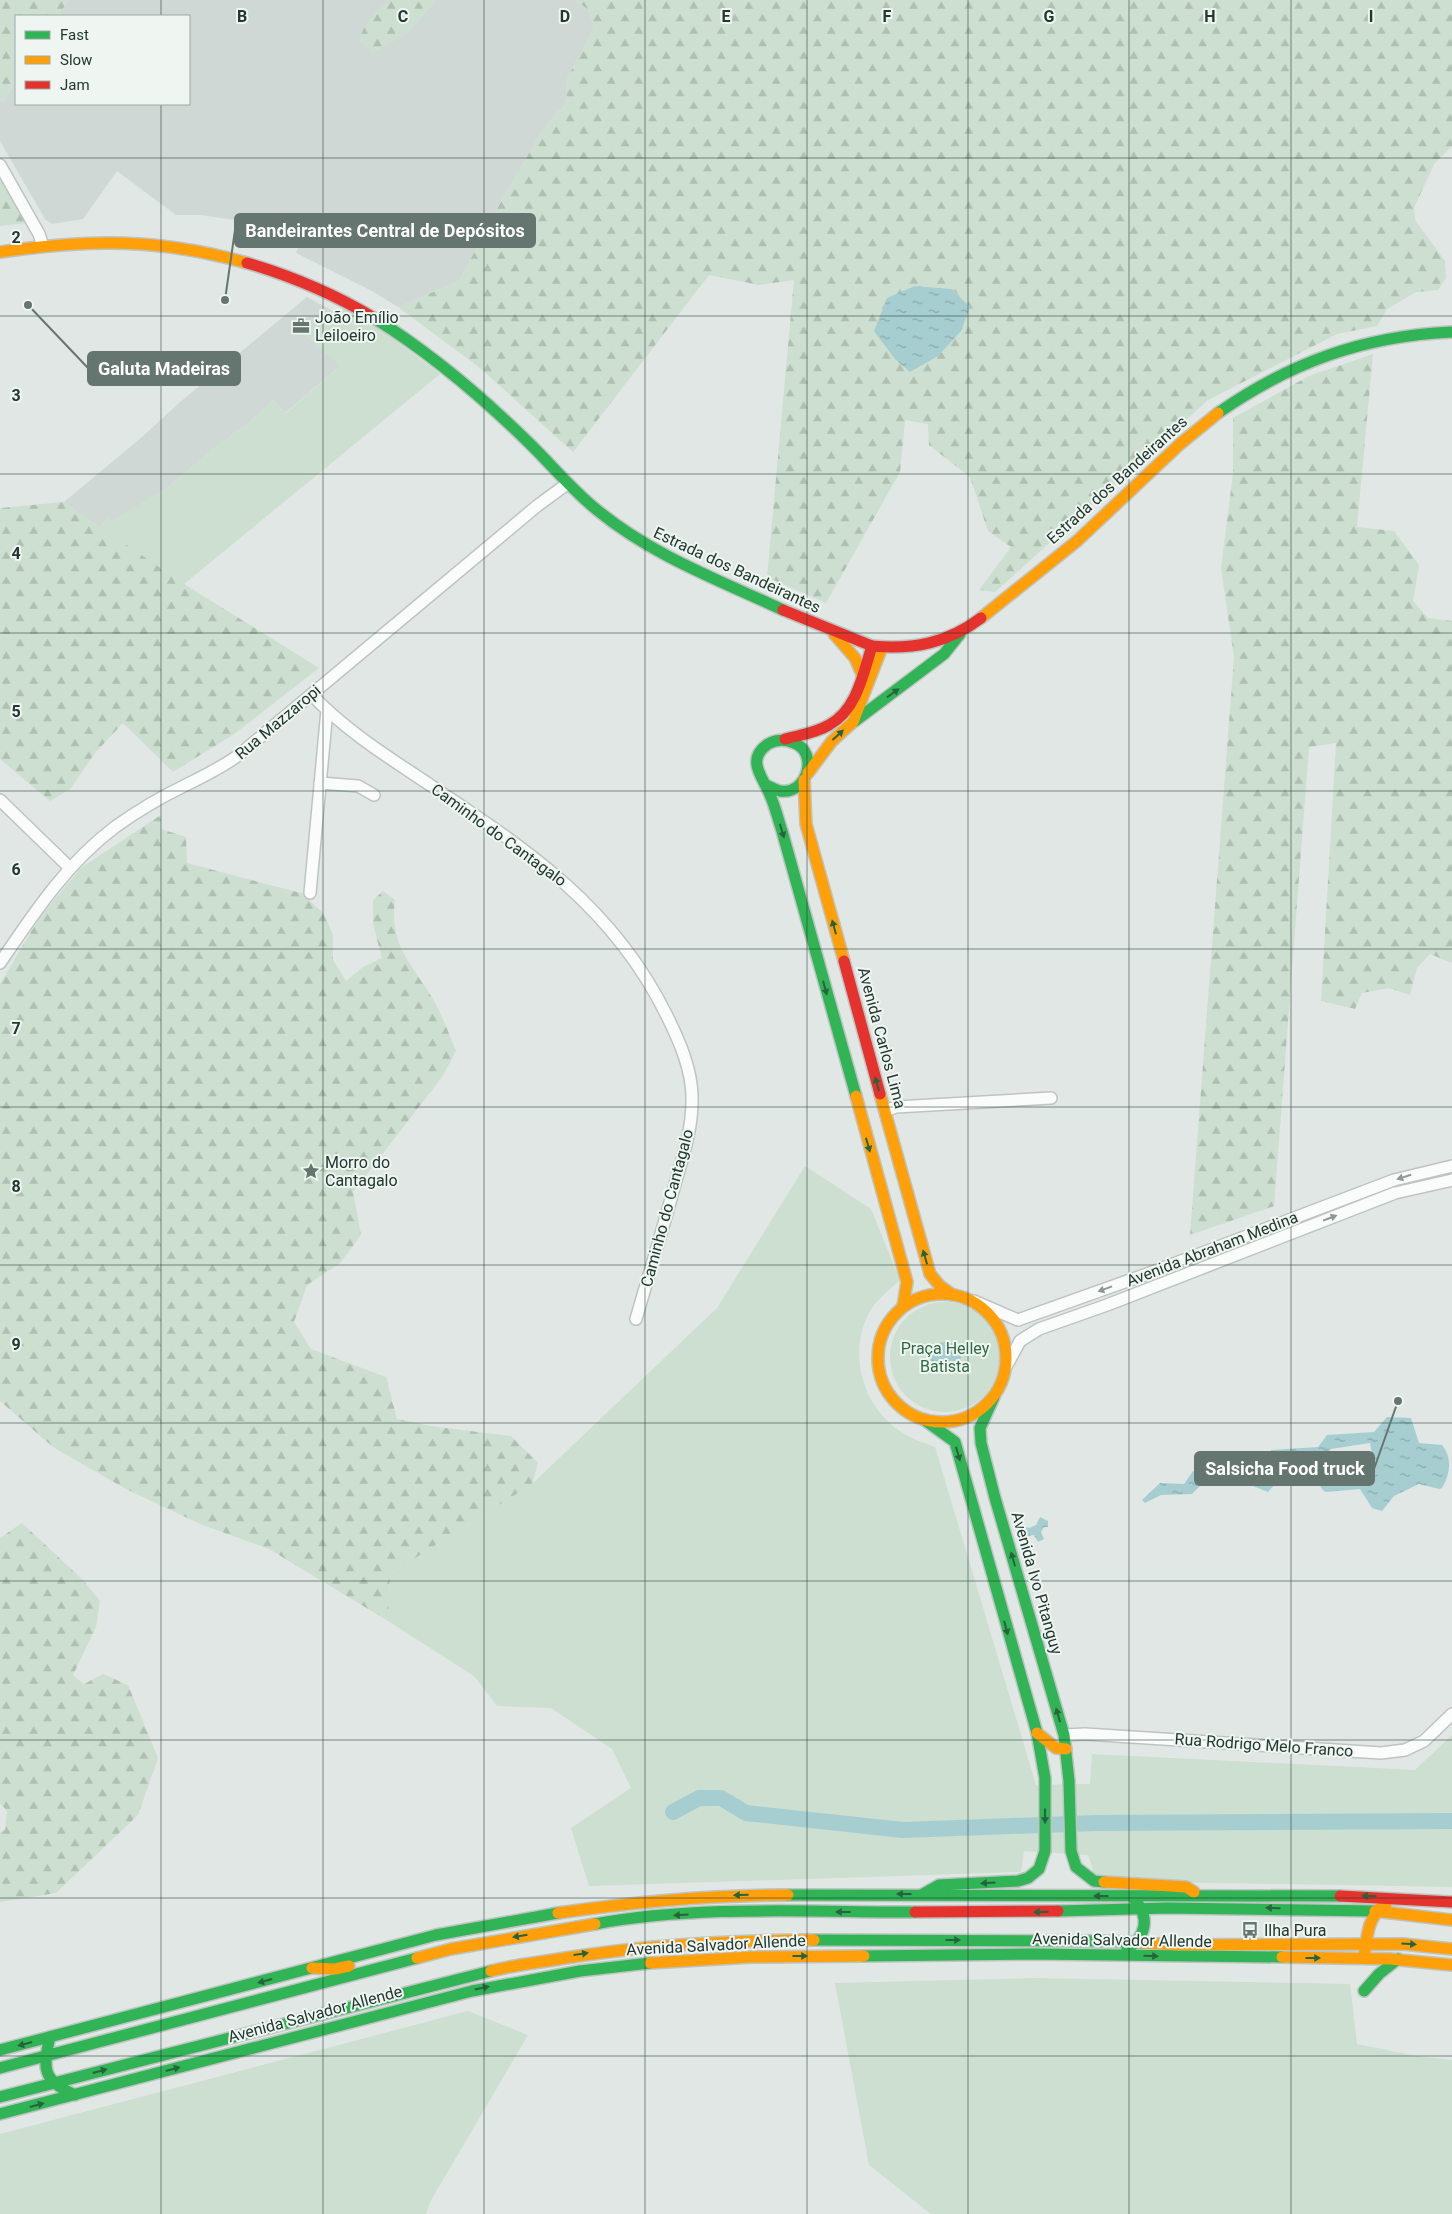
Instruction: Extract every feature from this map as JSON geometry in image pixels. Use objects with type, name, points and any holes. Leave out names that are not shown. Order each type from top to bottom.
[{"type":"main road","name":"Estrada dos Bandeirantes","points":[[0,252],[43,246],[122,242],[155,244],[240,261],[281,273],[308,285],[386,325],[428,356],[522,436],[567,484],[608,519],[651,549],[831,631],[877,647],[907,648],[928,646],[961,632],[1004,601],[1091,528],[1199,428],[1246,394],[1287,370],[1313,359],[1352,347],[1413,334],[1452,332]]},
{"type":"main road","points":[[831,631],[855,658],[862,674]]},
{"type":"main road","points":[[766,785],[778,791],[787,791],[799,786],[832,741],[853,722],[944,654],[961,632]]},
{"type":"main road","points":[[853,722],[877,647]]},
{"type":"main road","points":[[877,647],[862,674],[845,712],[835,722],[824,728],[769,743],[762,749],[758,757],[757,766],[759,774],[766,785],[782,831],[907,1282],[903,1306]]},
{"type":"main road","name":"Avenida Carlos Lima","points":[[785,739],[793,741],[806,752],[809,760],[804,811],[806,824],[930,1274],[940,1286],[953,1295]]},
{"type":"main road","points":[[923,1894],[939,1885],[1018,1881],[1035,1873],[1044,1855],[1045,1778],[1036,1733],[954,1442],[950,1437],[926,1421],[910,1414],[895,1402],[885,1388],[879,1371],[878,1353],[882,1335],[890,1319],[903,1306],[918,1298],[935,1294],[953,1295],[974,1302],[990,1315],[999,1327],[1004,1340],[1007,1365],[1002,1384],[984,1408],[964,1419],[944,1423],[926,1421]]},
{"type":"main road","name":"Avenida Ivo Pitanguy","points":[[994,1397],[980,1428],[981,1443],[995,1498],[1064,1735],[1069,1781],[1073,1862],[1080,1872],[1094,1881],[1186,1888],[1199,1896]]},
{"type":"main road","points":[[1036,1733],[1056,1748],[1066,1750]]},
{"type":"main road","points":[[0,2050],[436,1935],[505,1921],[618,1904],[737,1895],[923,1894],[1356,1896],[1452,1902]]},
{"type":"main road","points":[[1032,1954],[1044,1949],[1125,1950],[1138,1942],[1145,1927],[1145,1916],[1142,1908],[1131,1896]]},
{"type":"main road","points":[[1370,1951],[1369,1929],[1374,1912],[1384,1905],[1394,1903],[1452,1907]]},
{"type":"main road","name":"Avenida Salvador Allende","points":[[0,2068],[451,1949],[604,1922],[676,1915],[756,1912],[1015,1912],[1142,1908],[1354,1910],[1452,1920]]},
{"type":"main road","points":[[1354,1910],[1359,1917],[1360,1938],[1370,1951]]},
{"type":"main road","name":"Avenida Salvador Allende","points":[[0,2097],[497,1968],[606,1951],[721,1941],[804,1939],[1138,1942],[1370,1951],[1398,1959],[1452,1965]]},
{"type":"main road","name":"Avenida Salvador Allende","points":[[0,2114],[316,2030],[510,1983],[590,1970],[661,1962],[752,1957],[1370,1951],[1416,1945],[1452,1949]]},
{"type":"main road","points":[[312,1968],[335,1969],[442,1947],[451,1949]]},
{"type":"main road","points":[[1364,1991],[1385,1968],[1398,1959]]},
{"type":"main road","points":[[316,2030],[333,2022],[488,1976],[497,1968]]},
{"type":"main road","points":[[50,2037],[45,2056],[45,2072],[53,2083],[75,2095]]},
{"type":"street","points":[[0,165],[39,234],[43,246]]},
{"type":"street","name":"Rua Mazzaropi","points":[[0,963],[51,888],[69,867],[116,827],[164,796],[226,765],[537,506],[567,484]]},
{"type":"street","name":"Caminho do Cantagalo","points":[[312,694],[327,710],[372,747],[434,787],[566,883],[610,928],[636,961],[656,993],[676,1034],[690,1076],[692,1107],[687,1140],[636,1319]]},
{"type":"street","points":[[310,893],[327,710]]},
{"type":"street","points":[[320,783],[352,784],[374,795]]},
{"type":"street","points":[[0,800],[69,867]]},
{"type":"street","points":[[884,1111],[896,1107],[1051,1098]]},
{"type":"street","name":"Avenida Abraham Medina","points":[[974,1302],[1018,1320],[1147,1274],[1394,1180],[1452,1166]]},
{"type":"street","name":"Avenida Abraham Medina","points":[[1007,1365],[1020,1340],[1039,1329],[1107,1305],[1395,1193],[1452,1180]]},
{"type":"street","name":"Rua Rodrigo Melo Franco","points":[[1064,1735],[1085,1734],[1381,1753],[1406,1750],[1424,1741],[1452,1714]]},
{"type":"shaded area","points":[[69,0],[575,0],[589,10],[594,27],[567,79],[566,104],[559,109],[541,133],[505,194],[459,281],[398,307],[374,292],[296,253],[304,236],[268,225],[201,215],[176,215],[117,171],[83,219],[52,224],[45,219],[0,141],[0,102],[5,100],[15,83],[15,105],[190,105],[190,15],[59,15]]},
{"type":"shaded area","points":[[307,297],[333,311],[305,335],[341,365],[285,413],[273,400],[252,420],[213,449],[167,488],[111,522],[107,518],[100,528],[64,502],[142,437],[179,403]]},
{"type":"green space","points":[[0,0],[69,0],[59,15],[15,15],[15,83],[5,100],[0,102]]},
{"type":"green space","points":[[391,0],[437,0],[408,33],[373,53],[359,41],[361,35],[371,18]]},
{"type":"green space","points":[[575,0],[1452,0],[1452,146],[1434,164],[1414,208],[1415,220],[1445,261],[1446,278],[1438,290],[1416,292],[1387,309],[1377,326],[1337,334],[1208,400],[995,592],[979,590],[1011,547],[988,531],[970,477],[929,445],[928,424],[905,420],[900,472],[826,603],[767,577],[794,280],[759,285],[709,275],[573,452],[480,368],[398,307],[459,281],[505,194],[541,133],[559,109],[566,104],[567,79],[594,27],[589,10]],"holes":[[[916,286],[952,289],[970,307]]]},
{"type":"green space","points":[[0,173],[26,223],[0,226]]},
{"type":"green space","points":[[344,309],[376,326],[440,374],[184,584],[100,528],[107,518],[111,521],[167,488],[213,449],[252,420],[273,399],[286,413],[340,366],[305,335],[333,311]]},
{"type":"green space","points":[[1373,354],[1357,527],[1394,531],[1419,565],[1413,601],[1428,618],[1452,621],[1452,963],[1430,954],[1417,968],[1410,995],[1389,988],[1362,993],[1355,1009],[1321,1001],[1336,743],[1309,747],[1274,1206],[1190,1235],[1234,657],[1221,568],[1233,474],[1233,418],[1309,376]]},
{"type":"green space","points":[[64,502],[184,584],[319,668],[234,734],[173,772],[123,723],[95,753],[70,789],[50,801],[0,759],[0,508]]},
{"type":"green space","points":[[161,815],[161,829],[186,837],[187,863],[301,893],[324,914],[333,935],[333,960],[346,981],[363,967],[382,958],[373,924],[373,900],[383,891],[395,900],[394,917],[399,943],[404,955],[437,1007],[456,1051],[442,1077],[353,1192],[361,1235],[340,1263],[307,1285],[294,1322],[311,1349],[386,1377],[397,1419],[430,1426],[511,1436],[538,1463],[532,1484],[390,1574],[388,1621],[269,1549],[200,1524],[124,1488],[53,1447],[0,1401],[0,984],[41,915],[82,867]]},
{"type":"green space","points":[[805,1166],[871,1209],[900,1280],[877,1301],[867,1317],[859,1347],[862,1378],[875,1406],[885,1419],[906,1435],[935,1447],[1036,1785],[1090,1784],[1092,1754],[1415,1770],[1452,1735],[1452,1887],[1104,1881],[1094,1873],[1088,1855],[1024,1851],[1021,1872],[589,1886],[571,1828],[631,1788],[612,1749],[551,1708],[497,1706],[474,1676],[388,1621],[390,1574],[532,1484],[717,1308]]},
{"type":"green space","name":"Praça Helley Batista","points":[[945,1302],[966,1306],[984,1318],[996,1336],[1000,1357],[996,1378],[984,1396],[966,1408],[945,1412],[924,1408],[906,1396],[894,1378],[890,1357],[894,1336],[906,1318],[924,1306]]},
{"type":"green space","points":[[22,1523],[83,1580],[100,1601],[96,1627],[73,1675],[84,1684],[103,1674],[128,1685],[158,1758],[138,1815],[56,1893],[0,1902],[0,1832],[5,1830],[7,1811],[0,1803],[0,1538]]},
{"type":"green space","points":[[1036,1978],[1350,1984],[1357,2044],[1416,2056],[1452,2060],[1452,2214],[931,2214],[869,2165],[835,1983]]},
{"type":"green space","points":[[468,2011],[528,2035],[430,2202],[426,2214],[0,2214],[0,2134]]},
{"type":"water","points":[[915,286],[952,289],[970,307],[961,331],[938,356],[910,372],[895,359],[874,331],[887,298]]},
{"type":"water","points":[[946,1342],[957,1346],[961,1357],[957,1368],[946,1372],[935,1368],[931,1357],[935,1346]]},
{"type":"water","points":[[1387,1417],[1411,1418],[1419,1443],[1442,1445],[1445,1450],[1449,1460],[1449,1471],[1442,1488],[1419,1484],[1394,1496],[1382,1511],[1372,1508],[1360,1489],[1326,1492],[1321,1487],[1317,1474],[1313,1469],[1287,1466],[1285,1473],[1268,1492],[1248,1484],[1252,1477],[1260,1477],[1271,1468],[1271,1450],[1318,1447],[1327,1435],[1374,1432]],"holes":[[[1370,1443],[1374,1463],[1351,1474],[1344,1474],[1343,1470],[1324,1469],[1324,1457],[1331,1449]]]},
{"type":"water","points":[[1193,1471],[1233,1473],[1233,1478],[1203,1483],[1192,1494],[1161,1495],[1145,1503],[1142,1500],[1160,1483],[1184,1484]]},
{"type":"water","points":[[1040,1517],[1048,1521],[1048,1527],[1044,1527],[1041,1532],[1044,1539],[1038,1542],[1034,1535],[1027,1536],[1024,1529],[1036,1525]]},
{"type":"waterway","points":[[673,1812],[699,1798],[721,1798],[746,1813],[903,1830],[1096,1823],[1452,1821]]},
{"type":"traffic: fast","points":[[374,318],[415,345],[473,391],[527,441],[578,494],[618,526],[687,566],[783,610]]},
{"type":"traffic: fast","points":[[1218,413],[1273,379],[1329,355],[1389,339],[1452,332]]},
{"type":"traffic: fast","points":[[855,721],[944,654],[960,634]]},
{"type":"traffic: fast","points":[[766,785],[780,791],[790,790],[798,786],[807,772],[808,763],[802,748],[794,743],[781,740],[768,744],[761,750],[758,756],[758,769],[767,788],[782,831],[856,1096]]},
{"type":"traffic: fast","points":[[994,1397],[980,1428],[981,1443],[995,1498],[1064,1735],[1069,1781],[1071,1851],[1076,1867],[1094,1881],[1104,1882]]},
{"type":"traffic: fast","points":[[923,1894],[939,1885],[1018,1881],[1028,1878],[1039,1869],[1045,1851],[1045,1778],[1037,1733],[955,1442],[926,1421]]},
{"type":"traffic: fast","points":[[788,1895],[1340,1896]]},
{"type":"traffic: fast","points":[[1127,1949],[1139,1938],[1144,1926],[1142,1913],[1134,1899]]},
{"type":"traffic: fast","points":[[1058,1911],[1168,1908],[1375,1911]]},
{"type":"traffic: fast","points":[[595,1924],[634,1918],[714,1912],[915,1912]]},
{"type":"traffic: fast","points":[[0,2050],[436,1935],[558,1913]]},
{"type":"traffic: fast","points":[[814,1940],[1104,1941],[1143,1943]]},
{"type":"traffic: fast","points":[[864,1956],[1032,1954],[1282,1957]]},
{"type":"traffic: fast","points":[[0,2068],[417,1958]]},
{"type":"traffic: fast","points":[[1364,1991],[1379,1974],[1398,1959]]},
{"type":"traffic: fast","points":[[0,2114],[472,1991],[580,1971],[650,1963]]},
{"type":"traffic: fast","points":[[0,2097],[491,1971]]},
{"type":"traffic: fast","points":[[50,2037],[46,2058],[48,2073],[56,2085],[75,2095]]},
{"type":"traffic: slow","points":[[0,252],[64,245],[124,243],[184,249],[247,263]]},
{"type":"traffic: slow","points":[[981,618],[1077,541],[1180,444],[1218,413]]},
{"type":"traffic: slow","points":[[834,634],[855,658],[862,674]]},
{"type":"traffic: slow","points":[[808,773],[832,741],[853,722],[882,647]]},
{"type":"traffic: slow","points":[[804,780],[806,824],[844,961]]},
{"type":"traffic: slow","points":[[880,1094],[930,1274],[940,1286],[953,1295]]},
{"type":"traffic: slow","points":[[856,1096],[907,1282],[903,1306]]},
{"type":"traffic: slow","points":[[942,1294],[955,1295],[967,1299],[978,1304],[988,1312],[996,1322],[1001,1333],[1005,1345],[1006,1358],[1005,1371],[1001,1383],[996,1394],[988,1404],[978,1412],[967,1417],[955,1421],[942,1422],[929,1421],[917,1417],[906,1412],[896,1404],[888,1394],[883,1383],[879,1371],[878,1358],[879,1345],[883,1333],[888,1322],[896,1312],[906,1304],[917,1299],[929,1295],[942,1294]]},
{"type":"traffic: slow","points":[[1037,1733],[1056,1748],[1066,1749]]},
{"type":"traffic: slow","points":[[1104,1882],[1186,1887],[1194,1892]]},
{"type":"traffic: slow","points":[[558,1913],[673,1900],[730,1896],[788,1895]]},
{"type":"traffic: slow","points":[[1364,1958],[1371,1921],[1386,1904]]},
{"type":"traffic: slow","points":[[1375,1911],[1452,1920]]},
{"type":"traffic: slow","points":[[417,1958],[451,1949],[595,1924]]},
{"type":"traffic: slow","points":[[491,1971],[591,1954],[654,1947],[718,1942],[814,1940]]},
{"type":"traffic: slow","points":[[1143,1943],[1178,1945],[1403,1944],[1452,1949]]},
{"type":"traffic: slow","points":[[650,1963],[752,1957],[864,1956]]},
{"type":"traffic: slow","points":[[1282,1957],[1390,1959],[1452,1965]]},
{"type":"traffic: slow","points":[[312,1968],[335,1969],[349,1966]]},
{"type":"traffic: jam","points":[[247,263],[312,286],[374,318]]},
{"type":"traffic: jam","points":[[783,610],[872,646],[887,647],[902,647],[943,639],[969,627],[981,618]]},
{"type":"traffic: jam","points":[[785,739],[824,728],[839,718],[853,701],[872,646]]},
{"type":"traffic: jam","points":[[844,961],[880,1094]]},
{"type":"traffic: jam","points":[[1340,1896],[1452,1902]]},
{"type":"traffic: jam","points":[[915,1912],[1058,1911]]},
{"type":"place","name":"Bandeirantes Central de Depósitos","points":[[225,300]]},
{"type":"place","name":"Galuta Madeiras","points":[[28,305]]},
{"type":"place","name":"João Emílio Leiloeiro","points":[[301,326]]},
{"type":"place","name":"Morro do Cantagalo","points":[[311,1171]]},
{"type":"place","name":"Salsicha Food truck","points":[[1398,1401]]},
{"type":"place","name":"Ilha Pura","points":[[1250,1930]]}]
